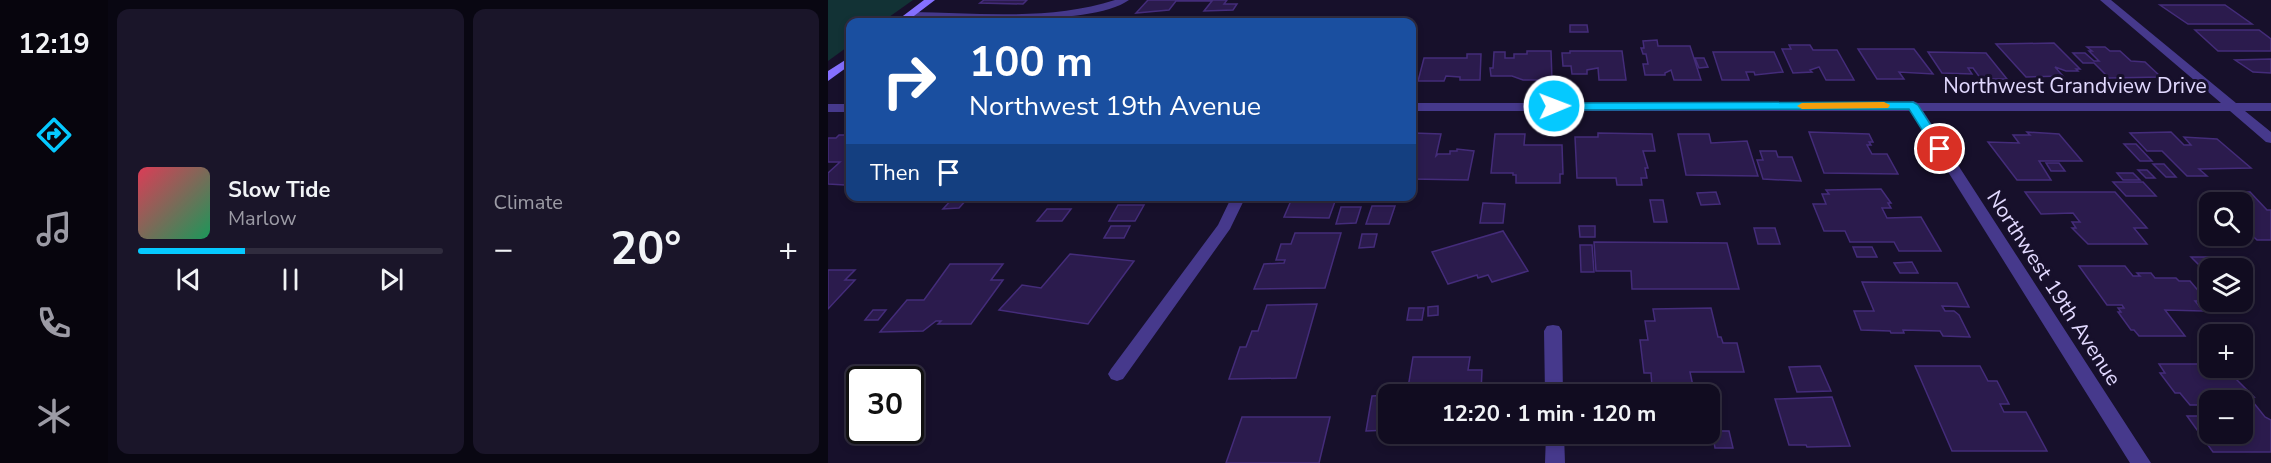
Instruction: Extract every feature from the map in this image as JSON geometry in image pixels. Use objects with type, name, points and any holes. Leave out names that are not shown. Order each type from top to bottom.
[{"type":"main road","points":[[906,18],[930,0]]},
{"type":"main road","points":[[828,76],[846,63]]},
{"type":"street","points":[[2105,0],[2271,139]]},
{"type":"street","name":"Northwest 19th Avenue","points":[[1913,105],[2140,463]]},
{"type":"street","name":"Northwest Grandview Drive","points":[[1416,107],[2271,106]]},
{"type":"street","points":[[828,108],[846,108]]},
{"type":"street","points":[[1117,374],[1225,226],[1237,201]]},
{"type":"street","points":[[1553,331],[1554,384]]},
{"type":"street","points":[[1555,444],[1555,463]]},
{"type":"lane","points":[[910,15],[1042,15],[1106,7],[1124,0]]},
{"type":"green space","points":[[828,0],[913,0],[888,18],[846,18],[846,48],[828,61]]},
{"type":"building","points":[[984,0],[1027,0],[1023,4],[980,3]]},
{"type":"building","points":[[1148,0],[1227,0],[1224,4],[1237,4],[1233,10],[1204,11],[1212,1],[1176,1],[1169,10],[1136,13]]},
{"type":"building","points":[[2160,5],[2225,5],[2252,24],[2188,24]]},
{"type":"building","points":[[1570,25],[1587,25],[1588,32],[1570,32]]},
{"type":"building","points":[[2195,30],[2259,30],[2271,39],[2271,51],[2218,51]]},
{"type":"building","points":[[1657,40],[1658,46],[1690,46],[1701,80],[1674,80],[1671,70],[1665,75],[1645,75],[1643,64],[1648,64],[1646,54],[1643,54],[1641,48],[1644,48],[1643,41]]},
{"type":"building","points":[[2054,43],[2080,69],[2076,69],[2078,71],[2066,71],[2055,67],[2063,76],[2026,77],[1996,44]]},
{"type":"building","points":[[1789,45],[1810,45],[1813,50],[1837,50],[1854,80],[1826,80],[1819,67],[1810,70],[1812,72],[1793,73],[1782,49],[1791,49]]},
{"type":"building","points":[[2087,47],[2105,47],[2110,51],[2120,51],[2131,61],[2145,62],[2161,77],[2109,78],[2094,63],[2083,63],[2073,53],[2085,53],[2094,61],[2099,61]]},
{"type":"building","points":[[1858,49],[1914,49],[1933,74],[1899,72],[1904,79],[1877,79]]},
{"type":"building","points":[[1527,51],[1551,51],[1552,80],[1523,80],[1512,76],[1491,76],[1490,68],[1493,68],[1494,52],[1505,52],[1505,58],[1514,58],[1514,54],[1527,54]]},
{"type":"building","points":[[1570,51],[1622,51],[1626,80],[1599,80],[1598,68],[1587,70],[1587,74],[1572,74],[1571,66],[1563,66],[1562,53],[1570,53]]},
{"type":"building","points":[[1713,52],[1774,52],[1783,72],[1755,75],[1754,72],[1746,72],[1749,80],[1722,80]]},
{"type":"building","points":[[1928,52],[1986,53],[2007,79],[1981,79],[1973,68],[1968,68],[1972,74],[1942,73]]},
{"type":"building","points":[[1467,54],[1481,54],[1480,80],[1460,80],[1460,77],[1446,76],[1444,81],[1418,81],[1424,58],[1467,58]]},
{"type":"building","points":[[1695,58],[1704,58],[1708,67],[1699,68]]},
{"type":"building","points":[[2271,59],[2271,73],[2253,72],[2235,60]]},
{"type":"building","points":[[1809,132],[1869,134],[1873,142],[1867,145],[1872,154],[1887,154],[1898,174],[1824,173]]},
{"type":"building","points":[[2027,132],[2059,134],[2082,161],[2039,161],[2051,180],[2017,180],[1988,142],[2019,143],[2013,135],[2030,135]]},
{"type":"building","points":[[2171,132],[2184,145],[2191,145],[2184,137],[2217,139],[2251,168],[2199,169],[2207,176],[2187,176],[2162,151],[2147,151],[2130,133]]},
{"type":"building","points":[[1416,133],[1441,134],[1436,156],[1450,154],[1450,151],[1457,151],[1457,149],[1474,151],[1468,180],[1416,179]]},
{"type":"building","points":[[1598,133],[1652,134],[1655,151],[1643,151],[1648,168],[1645,168],[1647,178],[1641,178],[1642,185],[1617,185],[1616,178],[1577,178],[1575,137],[1598,137]]},
{"type":"building","points":[[1495,134],[1525,134],[1524,145],[1562,145],[1563,174],[1560,174],[1560,183],[1516,183],[1516,175],[1513,173],[1491,173]]},
{"type":"building","points":[[1678,134],[1709,134],[1711,143],[1747,141],[1758,176],[1686,175]]},
{"type":"building","points":[[839,135],[846,135],[845,185],[828,184],[828,173],[840,162],[828,162],[828,138],[836,138]]},
{"type":"building","points":[[2124,144],[2136,144],[2152,161],[2140,161]]},
{"type":"building","points":[[1760,151],[1776,151],[1778,157],[1792,157],[1801,181],[1763,179],[1757,160],[1763,160]]},
{"type":"building","points":[[2046,163],[2059,163],[2065,171],[2051,171]]},
{"type":"building","points":[[2153,164],[2164,164],[2176,177],[2166,177]]},
{"type":"building","points":[[2138,170],[2147,170],[2155,178],[2146,178]]},
{"type":"building","points":[[2117,173],[2133,173],[2140,180],[2123,180]]},
{"type":"building","points":[[2113,182],[2143,182],[2156,196],[2126,196]]},
{"type":"building","points":[[1881,189],[1891,203],[1888,203],[1891,208],[1882,208],[1887,218],[1921,217],[1941,251],[1899,251],[1894,242],[1850,242],[1845,231],[1824,231],[1813,204],[1826,204],[1822,194],[1829,194],[1826,190]]},
{"type":"building","points":[[1716,192],[1720,204],[1701,205],[1697,193]]},
{"type":"building","points":[[2025,192],[2115,192],[2147,228],[2134,228],[2147,244],[2088,244],[2072,228],[2076,228],[2072,222],[2080,222],[2073,213],[2041,214]]},
{"type":"building","points":[[2253,195],[2267,210],[2271,210],[2271,240],[2257,240],[2253,236]]},
{"type":"building","points":[[1650,200],[1663,200],[1667,222],[1654,222]]},
{"type":"building","points":[[950,201],[965,201],[959,208],[943,209]]},
{"type":"building","points":[[1291,201],[1335,201],[1329,218],[1284,217]]},
{"type":"building","points":[[1483,203],[1505,204],[1503,223],[1480,223]]},
{"type":"building","points":[[1118,205],[1144,205],[1135,221],[1109,221]]},
{"type":"building","points":[[1372,206],[1395,206],[1389,224],[1366,224]]},
{"type":"building","points":[[1341,207],[1361,207],[1356,223],[1336,224]]},
{"type":"building","points":[[1047,209],[1071,209],[1062,221],[1037,221]]},
{"type":"building","points":[[1111,226],[1130,226],[1124,238],[1104,238]]},
{"type":"building","points":[[1579,226],[1595,226],[1595,237],[1580,237]]},
{"type":"building","points":[[1754,228],[1775,228],[1780,244],[1758,244]]},
{"type":"building","points":[[1503,231],[1528,271],[1492,282],[1488,275],[1478,278],[1477,275],[1448,284],[1432,252]]},
{"type":"building","points":[[1295,233],[1341,233],[1325,288],[1254,289],[1264,264],[1284,263],[1285,260],[1276,260],[1281,244],[1291,244]]},
{"type":"building","points":[[1362,234],[1377,234],[1374,247],[1359,248]]},
{"type":"building","points":[[1594,242],[1727,243],[1739,289],[1632,289],[1631,271],[1596,271]]},
{"type":"building","points":[[1580,245],[1592,245],[1594,272],[1581,272]]},
{"type":"building","points":[[1853,247],[1872,247],[1877,257],[1857,257]]},
{"type":"building","points":[[1070,254],[1134,261],[1088,324],[999,310],[1022,285],[1041,288]]},
{"type":"building","points":[[2191,257],[2212,258],[2199,258],[2199,265]]},
{"type":"building","points":[[1912,262],[1918,273],[1900,273],[1894,263]]},
{"type":"building","points":[[950,264],[1003,264],[991,280],[1003,280],[971,324],[938,324],[941,321],[936,321],[923,331],[880,332],[907,300],[924,300]]},
{"type":"building","points":[[2079,266],[2125,266],[2133,276],[2140,276],[2137,273],[2151,273],[2155,278],[2190,281],[2199,292],[2199,301],[2195,301],[2199,306],[2199,311],[2165,310],[2185,336],[2139,336],[2131,330],[2118,312],[2121,312],[2118,308],[2124,308],[2122,305],[2107,305]]},
{"type":"building","points":[[828,270],[855,270],[845,280],[855,280],[828,309]]},
{"type":"building","points":[[1862,282],[1957,283],[1969,307],[1942,306],[1945,311],[1954,311],[1959,315],[1970,337],[1943,336],[1940,331],[1903,330],[1904,333],[1891,333],[1890,331],[1861,330],[1854,311],[1874,311]]},
{"type":"building","points":[[1317,304],[1296,378],[1229,379],[1240,347],[1246,347],[1252,331],[1258,331],[1267,305]]},
{"type":"building","points":[[1438,306],[1438,315],[1428,316],[1428,307]]},
{"type":"building","points":[[1409,308],[1424,308],[1422,320],[1407,320]]},
{"type":"building","points":[[1711,308],[1718,337],[1721,337],[1723,343],[1737,343],[1744,372],[1690,372],[1693,384],[1652,384],[1651,373],[1644,373],[1640,340],[1648,340],[1645,321],[1655,321],[1653,309]]},
{"type":"building","points":[[873,310],[886,310],[878,320],[865,320]]},
{"type":"building","points":[[1413,357],[1470,357],[1468,370],[1482,370],[1481,384],[1409,384]]},
{"type":"building","points":[[2159,364],[2199,364],[2199,378],[2235,378],[2247,390],[2199,390],[2199,405],[2190,405],[2180,393],[2175,393],[2160,373],[2165,373]]},
{"type":"building","points":[[1820,366],[1831,391],[1797,392],[1789,367]]},
{"type":"building","points":[[1915,366],[1980,366],[1988,381],[1997,381],[2009,404],[2000,404],[2004,412],[2026,412],[2047,451],[1952,451]]},
{"type":"building","points":[[1372,396],[1378,396],[1378,430],[1366,431]]},
{"type":"building","points":[[1832,397],[1850,446],[1789,445],[1775,399]]},
{"type":"building","points":[[2253,402],[2265,417],[2271,420],[2271,452],[2213,452],[2207,444],[2253,444]]},
{"type":"building","points":[[2187,416],[2199,416],[2199,433]]},
{"type":"building","points":[[1242,417],[1330,417],[1319,463],[1226,463]]},
{"type":"building","points":[[1720,431],[1729,431],[1733,448],[1715,448],[1714,444],[1720,444]]},
{"type":"slow traffic","points":[[1802,106],[1884,105]]},
{"type":"route","points":[[1554,106],[1913,105],[1940,149]]}]
